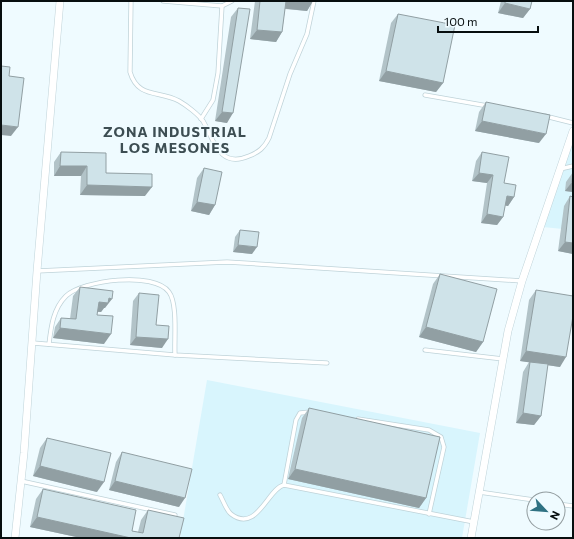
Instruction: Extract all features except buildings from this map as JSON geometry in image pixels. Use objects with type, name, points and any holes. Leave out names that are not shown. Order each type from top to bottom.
[{"type":"street","points":[[16,538],[60,1]]},
{"type":"street","points":[[472,538],[508,331],[522,281],[573,131]]},
{"type":"lane","points":[[131,1],[130,72],[132,81],[139,89],[168,96],[180,101],[201,119],[216,149],[229,158],[236,160],[258,152],[265,146],[290,74],[307,34],[314,1]]},
{"type":"lane","points":[[162,1],[222,6],[232,1]]},
{"type":"lane","points":[[201,119],[213,100],[218,73],[222,6]]},
{"type":"lane","points":[[425,95],[493,107]]},
{"type":"lane","points":[[538,115],[573,122]]},
{"type":"lane","points":[[560,169],[573,166]]},
{"type":"lane","points":[[37,271],[228,262],[522,281]]},
{"type":"lane","points":[[49,344],[55,312],[65,298],[74,290],[112,280],[153,282],[169,292],[173,301],[175,356]]},
{"type":"lane","points":[[33,343],[175,356],[327,363]]},
{"type":"lane","points":[[425,350],[503,359]]},
{"type":"lane","points":[[284,485],[296,420],[303,412],[314,412]]},
{"type":"lane","points":[[352,418],[429,430],[441,437],[444,447],[429,514]]},
{"type":"lane","points":[[21,481],[175,515]]},
{"type":"lane","points":[[220,495],[231,513],[238,517],[250,517],[261,509],[277,488],[284,485],[475,522]]},
{"type":"lane","points":[[479,492],[526,499]]},
{"type":"shaded area","points":[[573,135],[573,230],[543,227]]},
{"type":"shaded area","points":[[207,380],[480,433],[462,538],[180,538]]},
{"type":"district","name":"ZONA INDUSTRIAL LOS MESONES","points":[[175,140]]}]
